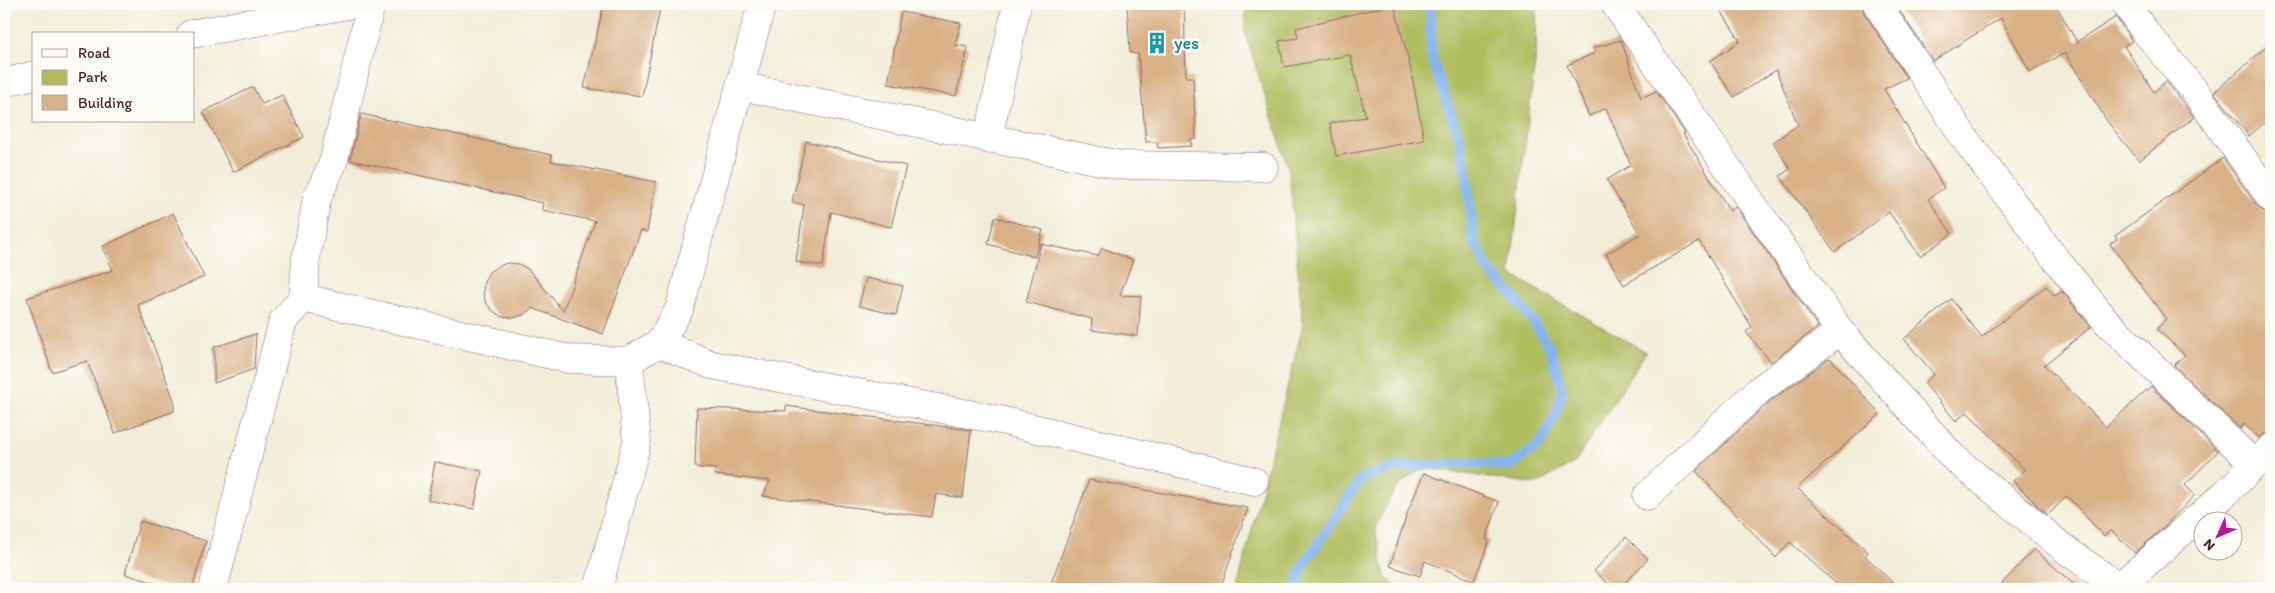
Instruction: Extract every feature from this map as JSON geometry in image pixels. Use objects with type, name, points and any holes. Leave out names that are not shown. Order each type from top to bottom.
[{"type":"street","points":[[195,33],[354,4]]},
{"type":"street","points":[[213,589],[283,321],[303,298],[306,258],[318,198],[333,163],[370,4]]},
{"type":"street","points":[[303,298],[570,359],[628,361],[659,343],[679,310],[762,4]]},
{"type":"street","points":[[988,139],[1017,4]]},
{"type":"street","points":[[1615,4],[1840,331],[1953,456],[2066,550],[2118,588],[2263,456],[2107,322],[2054,258],[1965,139],[1877,4]]},
{"type":"street","points":[[2126,4],[2143,28],[2194,90],[2271,198]]},
{"type":"street","points":[[4,82],[32,75]]},
{"type":"street","points":[[740,86],[1119,165],[1264,167]]},
{"type":"street","points":[[1648,496],[1759,390],[1840,331]]},
{"type":"street","points":[[659,343],[712,365],[1000,420],[1254,481]]},
{"type":"street","points":[[598,589],[637,442],[628,361]]},
{"type":"green space","points":[[1246,4],[1537,4],[1536,53],[1510,274],[1646,352],[1575,462],[1537,484],[1421,468],[1396,488],[1375,527],[1385,577],[1398,589],[1237,589],[1303,325],[1289,170],[1244,30]]},
{"type":"building","points":[[604,4],[661,4],[642,96],[584,88]]},
{"type":"building","points":[[1127,4],[1184,4],[1186,77],[1193,77],[1196,139],[1190,139],[1192,146],[1158,148],[1157,142],[1146,142],[1138,54],[1130,53]]},
{"type":"building","points":[[1394,4],[1410,66],[1424,140],[1336,156],[1330,123],[1366,117],[1350,55],[1284,67],[1279,41],[1298,38],[1296,28]]},
{"type":"building","points":[[1717,4],[1862,4],[1864,13],[1907,78],[1884,89],[1944,188],[1928,199],[1952,234],[1920,256],[1889,212],[1835,252],[1780,176],[1790,169],[1773,142],[1798,125],[1776,70],[1734,97],[1710,61],[1740,41]]},
{"type":"building","points":[[1895,4],[2055,4],[2077,42],[2116,17],[2132,41],[2124,46],[2154,92],[2166,81],[2194,117],[2139,161],[2107,121],[2065,53],[2030,72],[2001,18],[1933,61]]},
{"type":"building","points":[[901,12],[961,23],[955,45],[968,47],[956,96],[888,84]]},
{"type":"building","points":[[1621,40],[1641,98],[1656,91],[1685,133],[1683,134],[1730,211],[1736,207],[1818,327],[1771,362],[1746,332],[1752,327],[1699,241],[1624,285],[1606,254],[1640,234],[1607,180],[1631,165],[1606,108],[1589,116],[1567,65],[1595,53],[1593,48]]},
{"type":"building","points":[[2271,43],[2271,117],[2249,136],[2214,92]]},
{"type":"building","points":[[253,87],[262,104],[282,95],[304,137],[233,172],[203,112]]},
{"type":"building","points":[[361,114],[552,155],[551,161],[656,182],[647,232],[641,230],[603,334],[532,308],[523,315],[513,318],[502,317],[486,303],[483,293],[484,282],[489,272],[498,266],[508,263],[519,264],[528,269],[563,311],[595,221],[542,210],[543,203],[350,160]]},
{"type":"building","points":[[806,141],[906,166],[891,227],[831,212],[823,266],[796,262],[804,205],[792,202]]},
{"type":"building","points":[[2223,158],[2258,207],[2271,217],[2271,433],[2266,433],[2259,438],[2244,424],[2240,429],[2174,365],[2185,355],[2157,329],[2166,319],[2110,244],[2117,239],[2115,236]]},
{"type":"building","points":[[173,213],[204,277],[138,305],[174,400],[174,411],[115,433],[87,361],[52,372],[27,298],[113,270],[102,247]]},
{"type":"building","points":[[995,217],[1043,230],[1035,257],[988,244]]},
{"type":"building","points":[[1041,244],[1098,256],[1102,248],[1133,260],[1120,295],[1141,296],[1138,336],[1091,330],[1092,319],[1026,302]]},
{"type":"building","points":[[866,278],[903,286],[896,315],[859,306]]},
{"type":"building","points":[[2046,286],[2055,296],[2062,291],[2091,327],[2044,365],[2106,427],[2151,386],[2218,451],[2185,485],[2195,495],[2135,553],[2111,530],[2104,536],[2067,496],[2048,515],[2041,509],[2013,481],[2025,470],[1967,412],[1956,421],[1924,383],[1934,374],[1904,339],[1951,299],[1982,337]]},
{"type":"building","points":[[256,334],[254,369],[214,383],[214,347]]},
{"type":"building","points":[[1830,358],[1880,414],[1797,488],[1868,552],[1865,556],[1900,589],[1842,589],[1790,542],[1776,558],[1696,471],[1769,402]]},
{"type":"building","points":[[786,406],[971,430],[963,498],[936,494],[932,517],[763,496],[770,481],[715,475],[716,469],[695,467],[697,408],[786,411]]},
{"type":"building","points":[[435,462],[482,471],[474,509],[428,500]]},
{"type":"building","points":[[1424,473],[1499,502],[1486,539],[1489,541],[1474,581],[1425,561],[1420,576],[1390,566],[1408,511]]},
{"type":"building","points":[[1089,480],[1248,508],[1220,589],[1049,589]]},
{"type":"building","points":[[140,521],[206,541],[192,589],[175,589],[125,574]]},
{"type":"building","points":[[1626,537],[1648,559],[1619,589],[1614,589],[1594,571]]},
{"type":"building","points":[[2034,549],[2079,589],[1997,589]]},
{"type":"waterway","points":[[1295,589],[1303,567],[1361,479],[1399,467],[1473,463],[1511,466],[1541,444],[1556,414],[1563,391],[1551,349],[1533,321],[1510,292],[1489,270],[1474,240],[1467,175],[1459,136],[1432,58],[1430,4]]},
{"type":"place","name":"yes","points":[[1157,43]]}]
